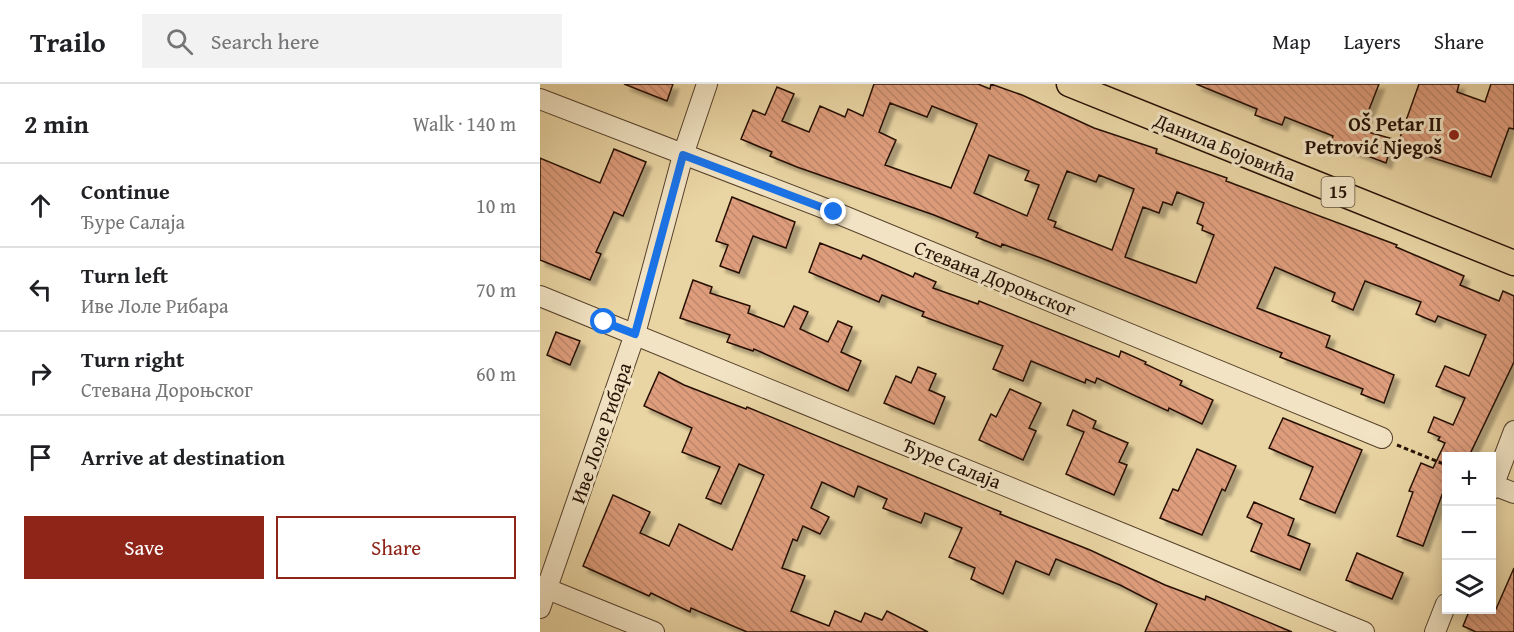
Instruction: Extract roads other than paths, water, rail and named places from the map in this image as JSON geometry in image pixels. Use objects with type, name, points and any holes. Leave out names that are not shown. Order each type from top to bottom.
[{"type":"main road","name":"Данила Бојовића","points":[[1069,84],[1514,263]]},
{"type":"street","name":"Иве Лоле Рибара","points":[[540,608],[544,587],[635,334],[683,155],[707,84]]},
{"type":"street","name":"Стевана Дороњског","points":[[540,99],[834,212],[1382,438]]},
{"type":"street","name":"Ђуре Салаја","points":[[540,296],[1364,632]]},
{"type":"street","points":[[1496,477],[1514,431]]},
{"type":"street","points":[[1496,488],[1514,493]]},
{"type":"street","points":[[544,587],[654,632]]},
{"type":"street","points":[[1435,632],[1442,614]]},
{"type":"place","name":"OŠ Petar II Petrović Njegoš","points":[[1454,135]]}]
